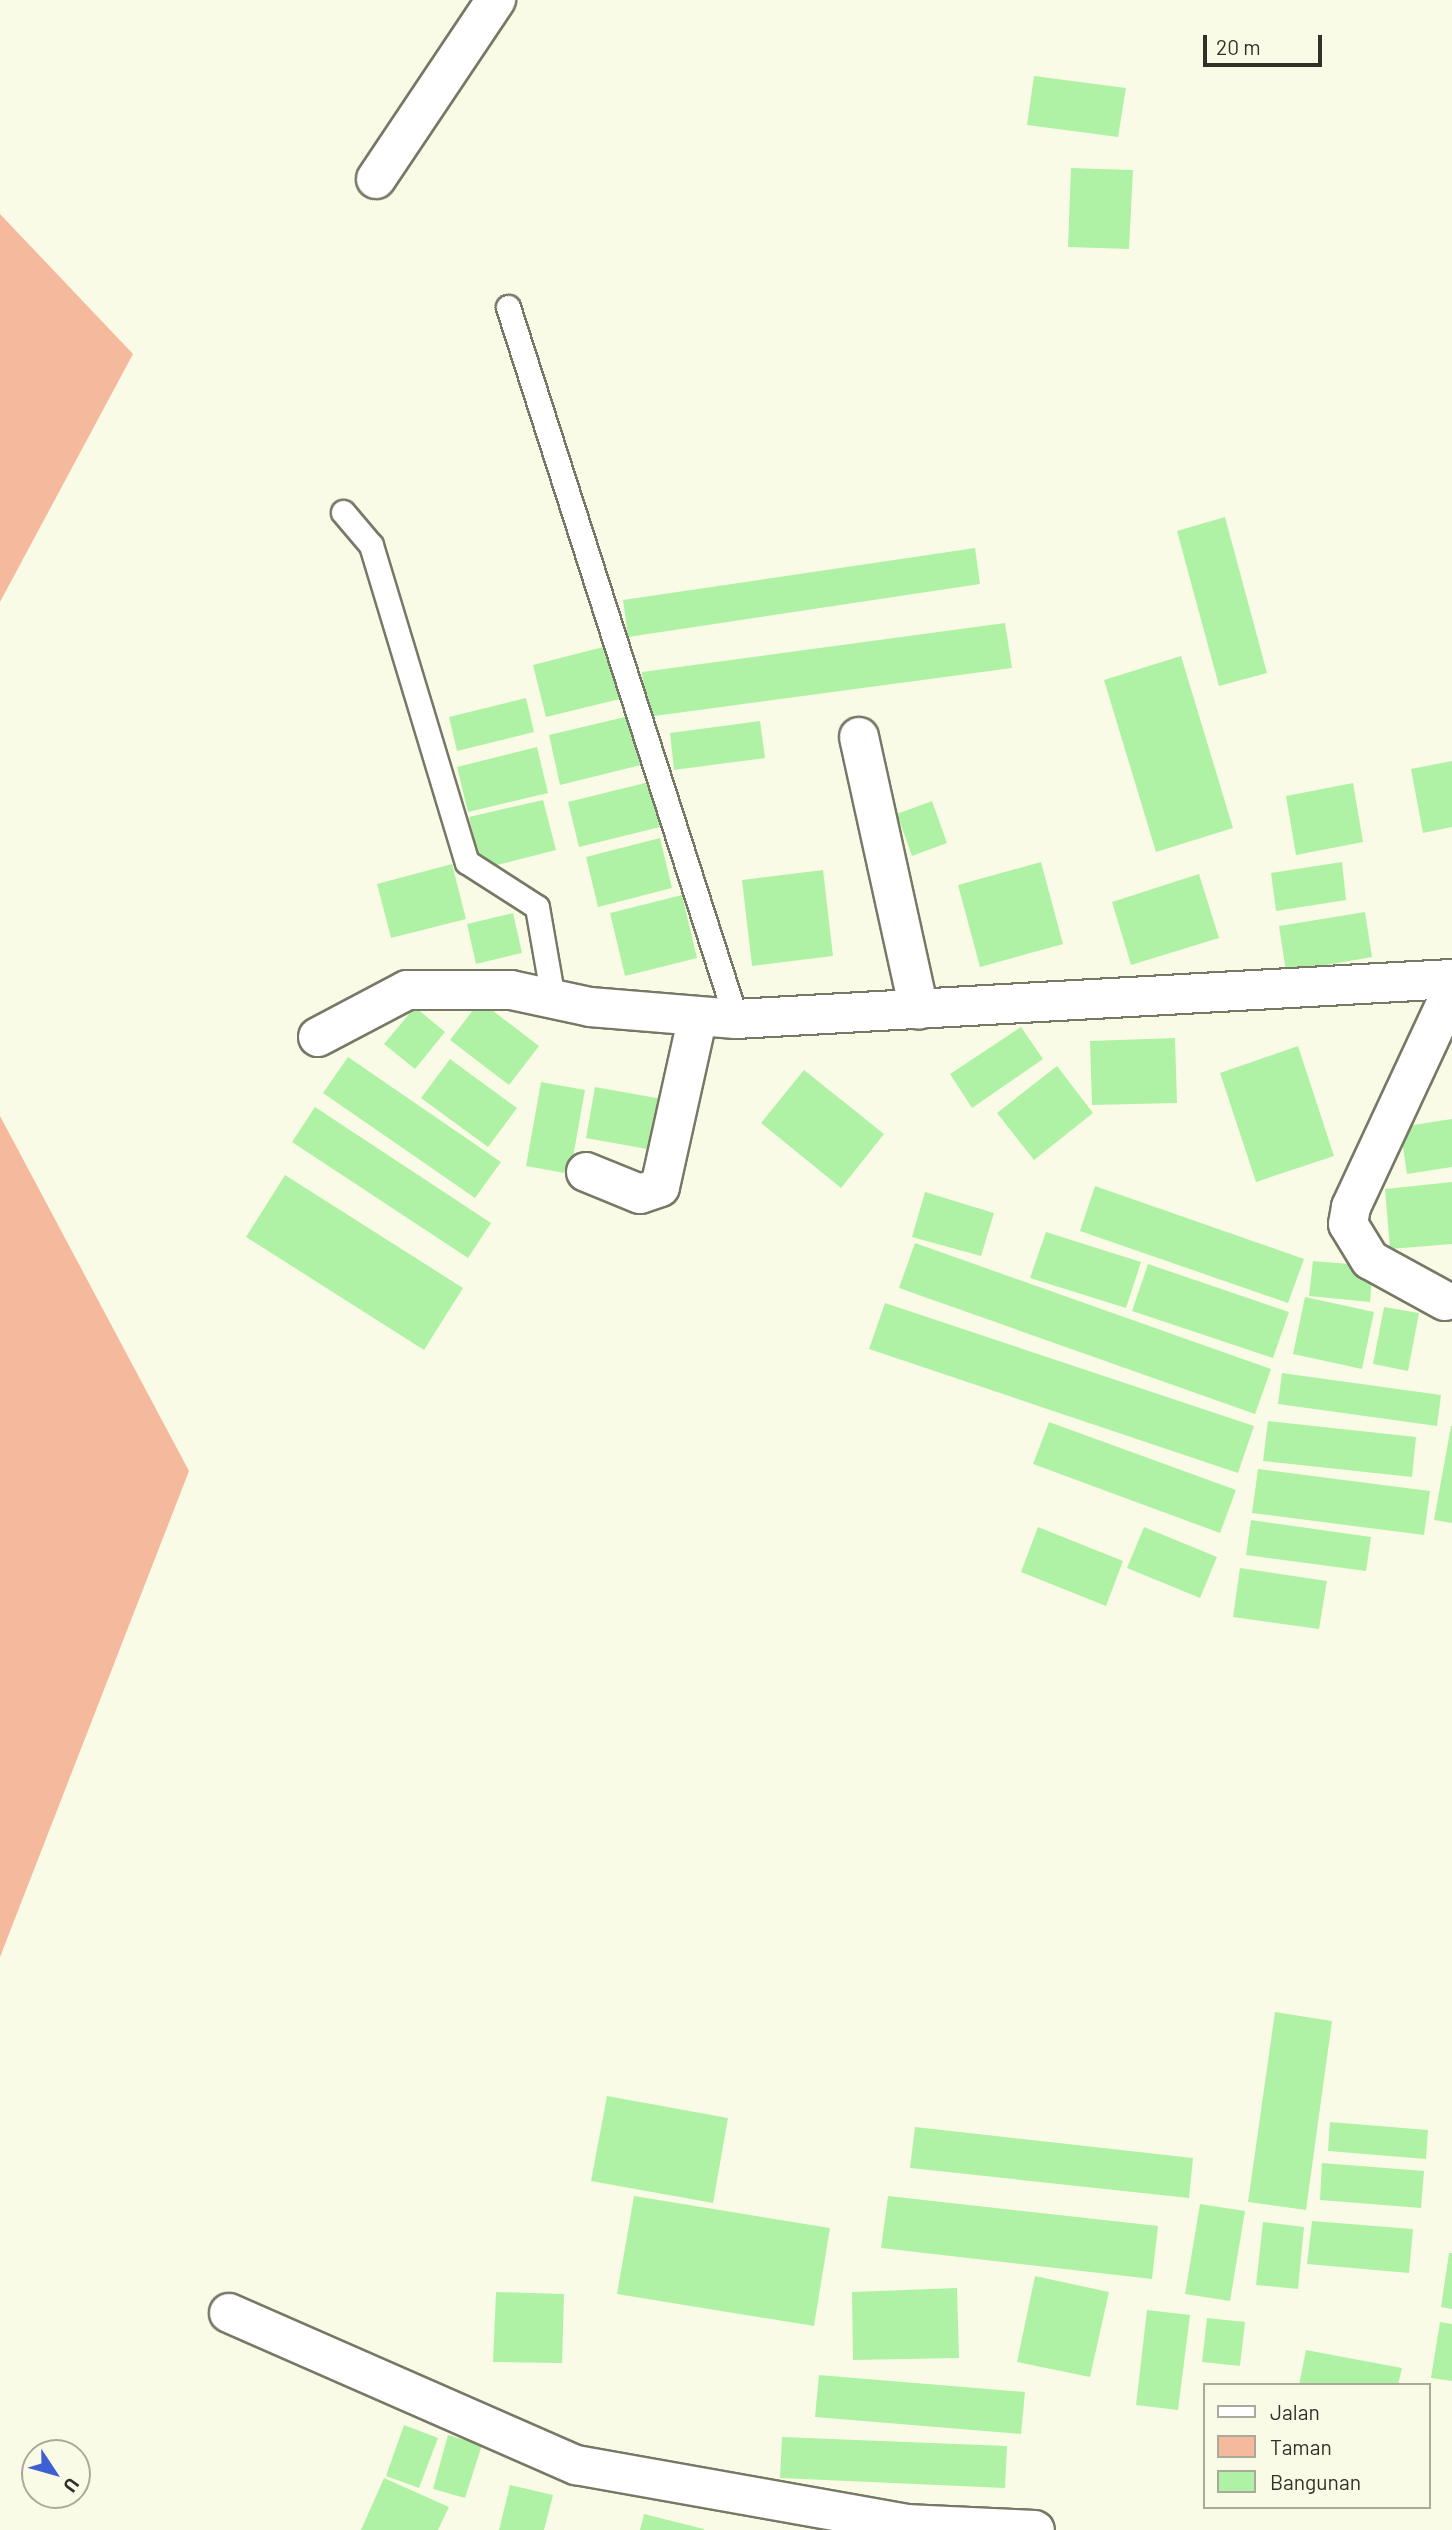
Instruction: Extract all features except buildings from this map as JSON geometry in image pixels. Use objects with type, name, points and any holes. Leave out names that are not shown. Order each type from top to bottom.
[{"type":"street","points":[[376,179],[496,0]]},
{"type":"street","points":[[859,737],[919,1009]]},
{"type":"street","points":[[318,1037],[407,990],[511,990],[553,999],[736,1019],[1452,979]]},
{"type":"street","points":[[1445,1301],[1370,1260],[1348,1224],[1351,1207],[1452,990]]},
{"type":"street","points":[[586,1172],[640,1194],[660,1187],[698,1016]]},
{"type":"street","points":[[229,2314],[576,2465],[906,2524],[1035,2530]]},
{"type":"lane","points":[[508,307],[736,1019]]},
{"type":"lane","points":[[343,512],[370,545],[467,863],[537,907],[553,999]]},
{"type":"green space","points":[[0,214],[133,354],[0,602]]},
{"type":"green space","points":[[0,1116],[189,1471],[0,1957]]}]
